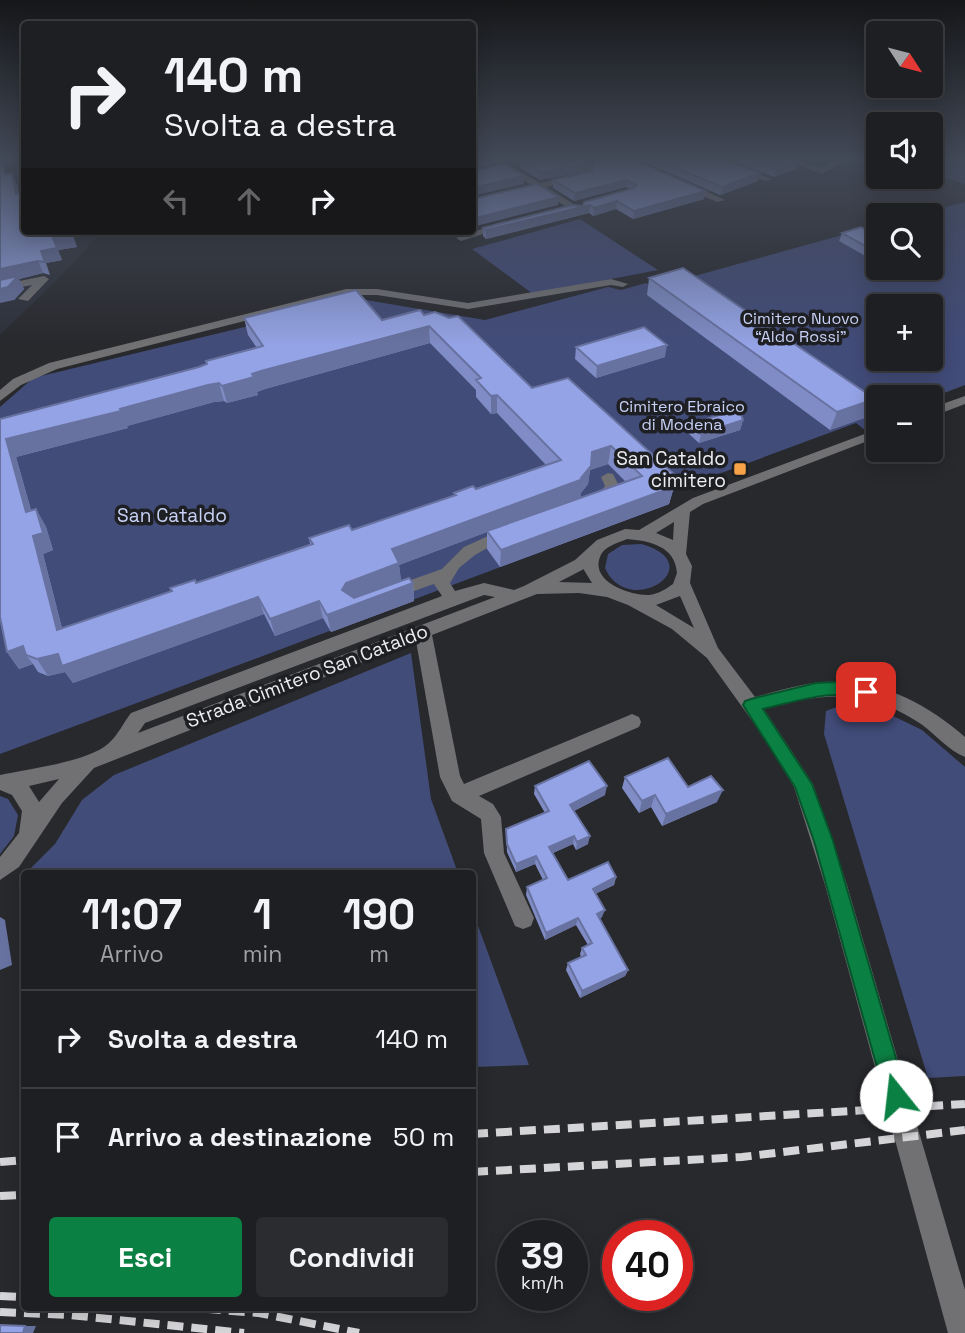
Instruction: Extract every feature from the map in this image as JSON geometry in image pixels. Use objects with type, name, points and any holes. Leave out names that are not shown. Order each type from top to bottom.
[{"type":"street","points":[[476,233],[515,221]]},
{"type":"street","points":[[461,238],[471,235]]},
{"type":"street","points":[[0,288],[44,279],[24,299]]},
{"type":"street","points":[[0,397],[17,382],[53,366],[346,292],[384,291],[445,305],[468,306],[611,282],[623,285]]},
{"type":"street","points":[[943,408],[965,400]]},
{"type":"street","points":[[642,535],[698,501],[866,438]]},
{"type":"street","points":[[584,504],[609,491],[612,486],[608,477]]},
{"type":"street","points":[[634,601],[657,600],[668,596],[682,584],[686,569],[679,553],[683,511]]},
{"type":"street","points":[[452,599],[442,583],[447,573],[474,545],[520,528]]},
{"type":"street","points":[[679,553],[663,541],[642,535],[610,538],[598,545],[591,555],[592,574],[607,591],[634,601],[685,630],[713,653]]},
{"type":"street","name":"Strada Cimitero San Cataldo","points":[[3,782],[43,777],[86,765],[115,750],[523,593],[581,564],[591,555]]},
{"type":"street","points":[[369,602],[447,573]]},
{"type":"street","points":[[682,584],[713,653],[803,784],[823,841],[963,1333]]},
{"type":"street","name":"Strada Cimitero San Cataldo","points":[[523,593],[564,586],[607,591]]},
{"type":"street","points":[[115,750],[138,718],[452,599],[484,589],[523,593]]},
{"type":"street","points":[[423,631],[450,777],[459,795],[486,810],[491,817],[494,853],[523,918]]},
{"type":"street","points":[[751,705],[816,690],[836,688],[866,692],[898,701],[920,713],[943,728],[965,749]]},
{"type":"street","points":[[459,795],[632,722]]},
{"type":"street","name":"Strada Cimitero San Cataldo","points":[[0,870],[25,844],[32,827],[55,797],[86,765]]},
{"type":"street","points":[[3,782],[21,789],[29,798],[33,813],[32,827]]},
{"type":"shaded area","points":[[0,221],[21,221],[21,235],[99,235],[61,276],[0,335]]},
{"type":"green space","points":[[572,221],[583,221],[658,270],[533,294],[472,249]]},
{"type":"green space","name":"San Cataldo","points":[[943,221],[965,221],[965,385],[943,393],[943,385],[866,385],[866,430],[856,423],[670,492],[670,502],[667,505],[0,754],[0,407],[33,378],[360,299],[485,320],[608,287],[621,290],[646,283],[659,292],[662,285],[866,228],[866,280],[943,280]]},
{"type":"green space","points":[[641,544],[661,553],[669,564],[668,574],[659,583],[646,589],[631,589],[616,583],[605,568],[608,554],[622,545]]},
{"type":"green space","points":[[411,653],[431,799],[457,870],[29,870],[55,844],[82,800],[114,775]]},
{"type":"green space","points":[[845,704],[887,713],[922,730],[965,767],[965,1076],[928,1078],[824,734],[826,711]]},
{"type":"green space","points":[[0,796],[8,799],[18,815],[14,836],[0,854]]},
{"type":"green space","points":[[476,920],[529,1065],[476,1067]]},
{"type":"building","points":[[0,221],[21,221],[21,235],[67,235],[53,238],[57,248],[41,251],[45,262],[0,269]]},
{"type":"building","points":[[509,221],[523,221],[486,230],[483,228]]},
{"type":"building","points":[[861,227],[866,230],[866,246],[842,233]]},
{"type":"building","points":[[683,268],[866,393],[866,402],[837,412],[649,278]]},
{"type":"building","points":[[18,276],[8,287],[0,289],[0,280]]},
{"type":"building","points":[[356,290],[382,320],[420,310],[424,315],[435,312],[449,318],[458,316],[532,388],[568,378],[674,474],[676,480],[673,487],[501,550],[487,531],[642,476],[611,446],[592,452],[591,466],[581,478],[583,479],[392,549],[399,563],[346,583],[342,590],[354,598],[409,578],[413,583],[327,615],[319,601],[270,619],[258,597],[62,666],[58,654],[37,659],[26,655],[23,646],[7,652],[0,617],[0,419],[199,367],[207,364],[206,361],[263,346],[244,318]],"holes":[[[429,326],[481,378],[476,380],[491,396],[497,395],[561,460],[476,489],[473,486],[454,493],[456,495],[352,530],[349,525],[309,538],[313,544],[196,583],[195,580],[170,588],[172,591],[57,630],[33,536],[43,533],[36,509],[26,512],[6,439],[121,411],[120,409],[208,385],[219,383],[222,386],[254,377],[252,374],[261,371]]]},
{"type":"building","points":[[644,327],[667,345],[597,366],[576,347]]},
{"type":"building","points":[[739,409],[743,420],[701,434],[690,424]]},
{"type":"building","points":[[668,758],[688,787],[711,776],[723,790],[666,814],[655,795],[642,801],[625,777]]},
{"type":"building","points":[[589,761],[607,786],[570,805],[590,836],[577,842],[574,836],[549,847],[568,880],[608,862],[616,877],[593,889],[605,910],[597,914],[628,970],[582,991],[568,963],[586,955],[582,948],[592,943],[578,918],[546,933],[527,887],[547,878],[536,856],[516,864],[507,844],[506,829],[549,811],[535,786]]},
{"type":"building","points":[[0,1325],[25,1326],[23,1333],[0,1333]]},
{"type":"railway","points":[[476,1134],[965,1104]]},
{"type":"railway","points":[[476,1172],[742,1157],[965,1130]]},
{"type":"railway","points":[[0,1162],[21,1160]]},
{"type":"railway","points":[[0,1196],[21,1195]]},
{"type":"railway","points":[[0,1296],[21,1297]]},
{"type":"railway","points":[[233,1311],[259,1313],[359,1333]]},
{"type":"railway","points":[[0,1312],[70,1315],[244,1333]]},
{"type":"place","name":"San Cataldo cimitero","points":[[740,469]]},
{"type":"route","points":[[866,692],[836,688],[816,690],[751,705],[803,784],[823,841],[896,1096]]},
{"type":"park label","name":"Cimitero Nuovo “Aldo Rossi”","points":[[801,327]]},
{"type":"park label","name":"Cimitero Ebraico di Modena","points":[[682,415]]}]
